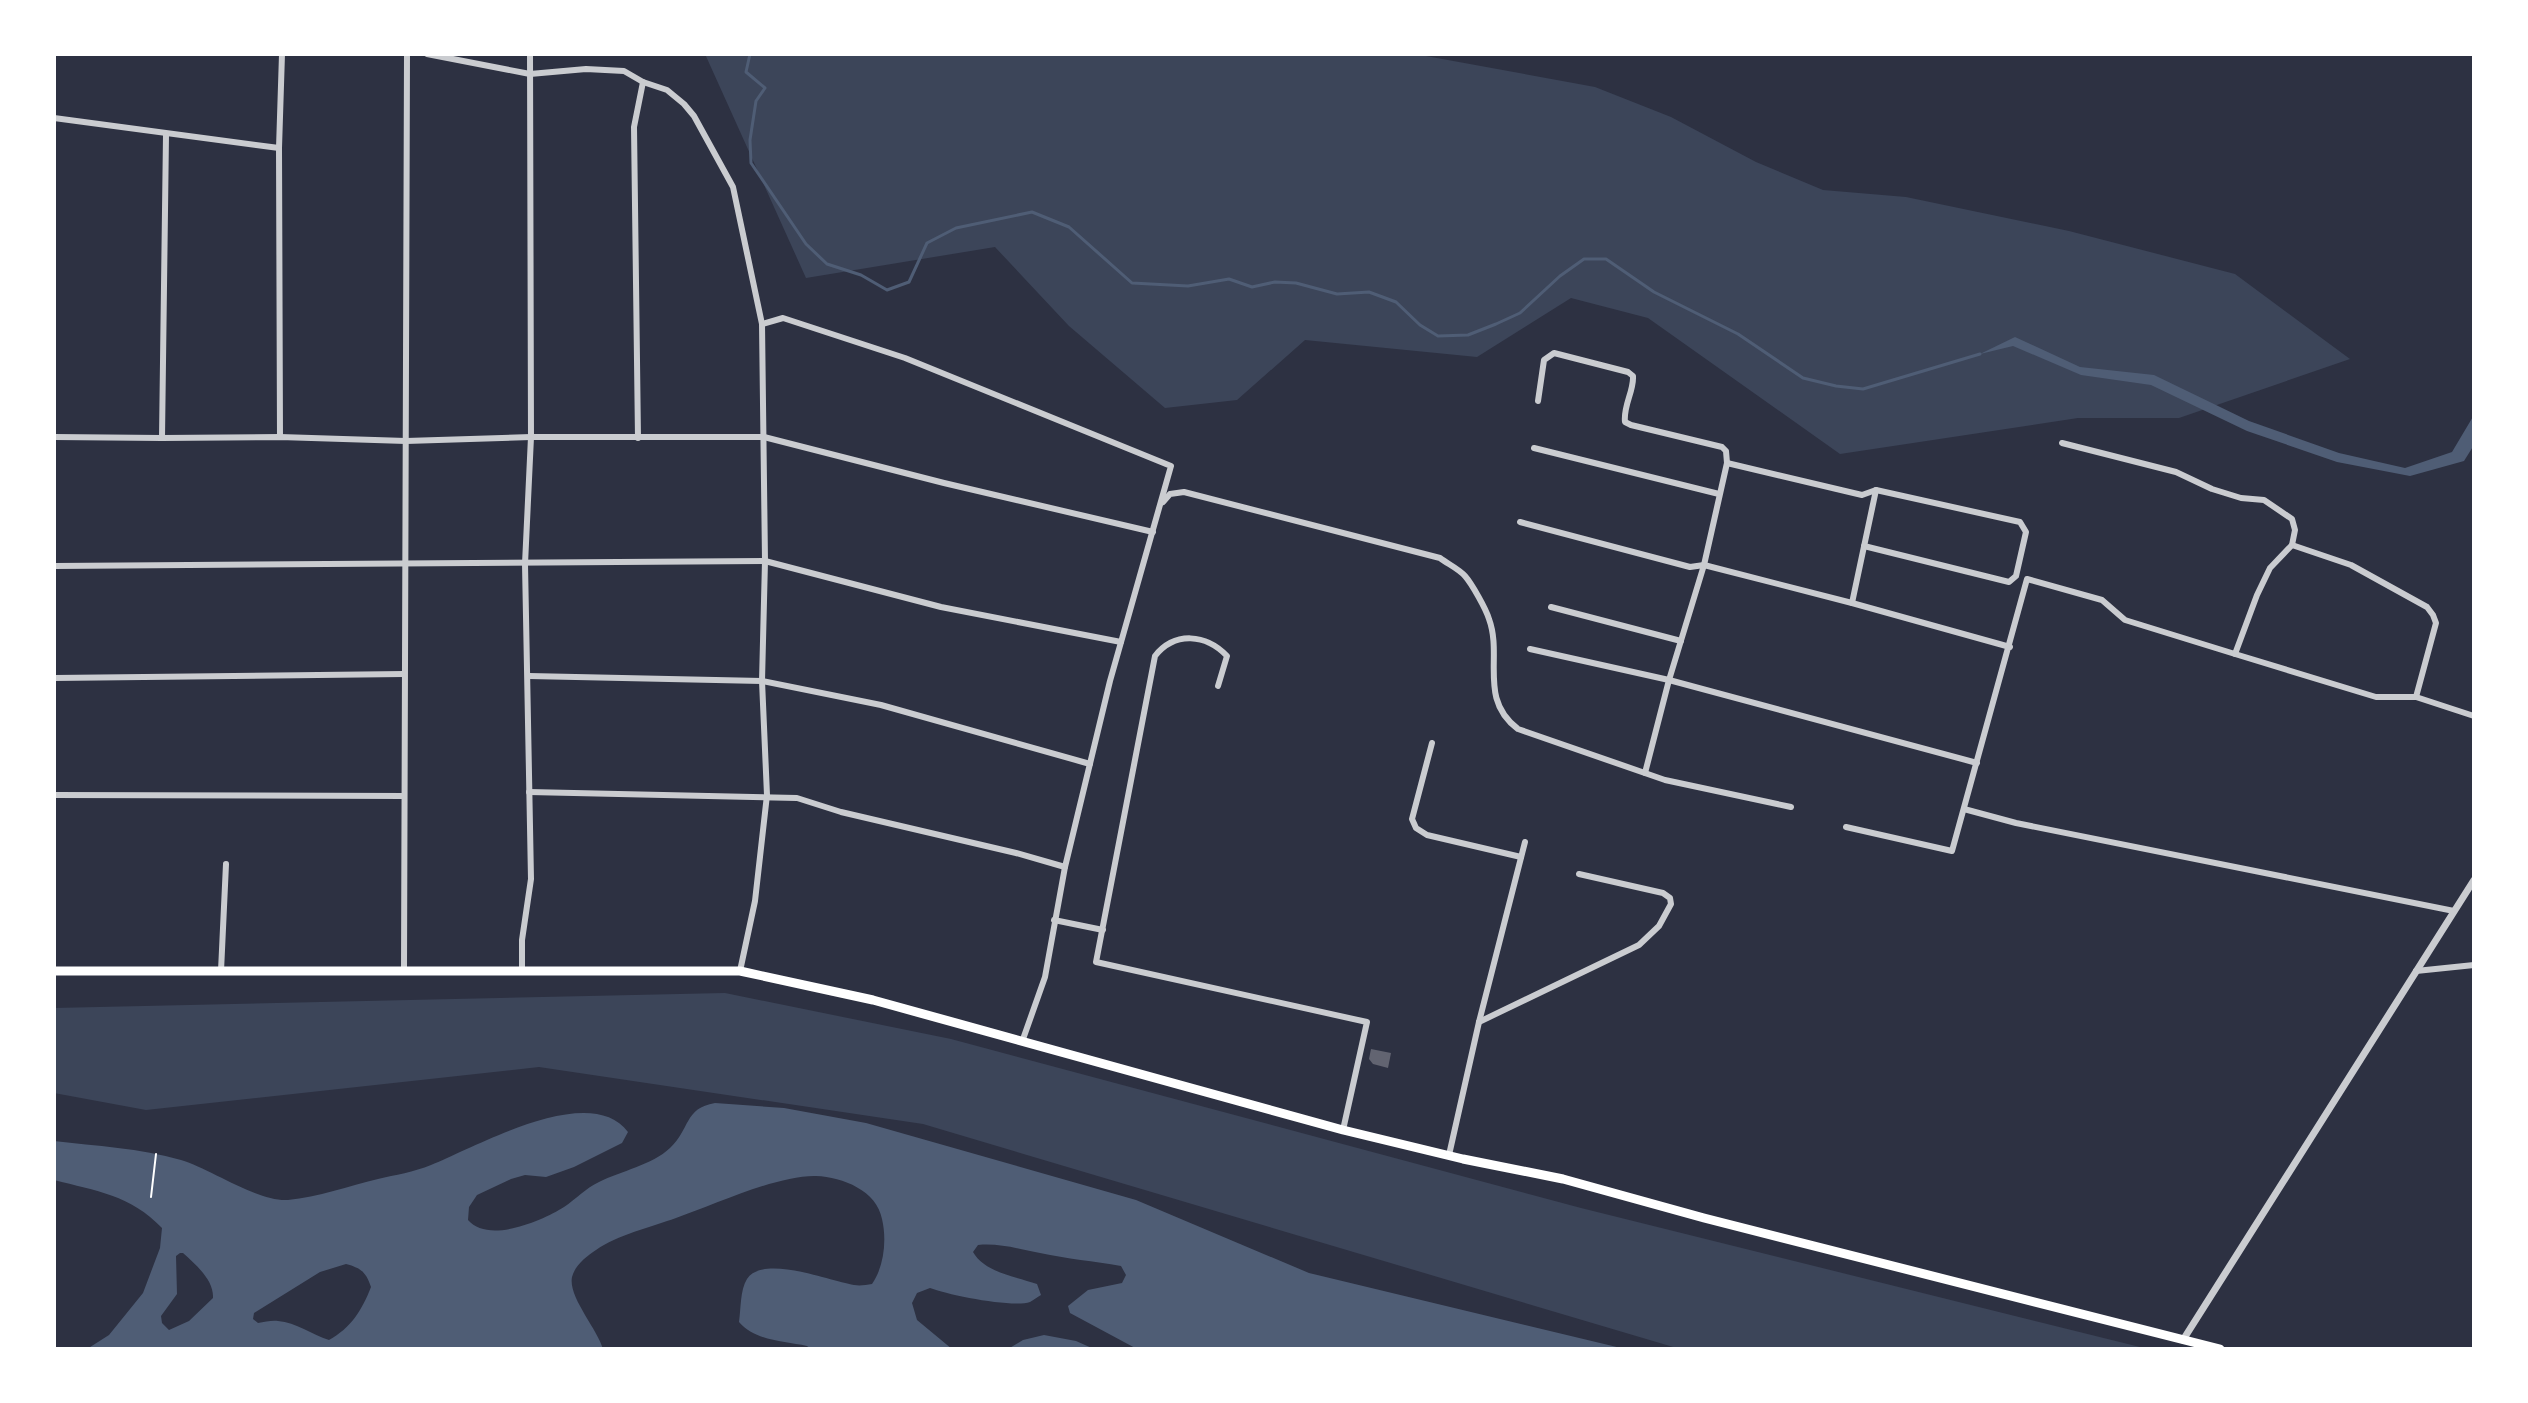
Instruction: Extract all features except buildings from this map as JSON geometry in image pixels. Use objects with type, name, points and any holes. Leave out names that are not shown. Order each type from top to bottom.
[{"type":"main road","points":[[54,971],[740,971],[873,1000],[1343,1130],[1563,1179],[1704,1218],[2220,1349]]},
{"type":"street","points":[[280,437],[279,148],[282,54]]},
{"type":"street","points":[[404,970],[407,54]]},
{"type":"street","points":[[427,54],[530,74],[586,69],[624,71],[667,90],[684,104],[694,116],[733,187],[762,324],[764,437],[762,681],[767,795],[755,901],[740,971]]},
{"type":"street","points":[[522,970],[522,940],[531,879],[525,564],[531,437],[530,54]]},
{"type":"street","points":[[638,438],[634,127],[643,82]]},
{"type":"street","points":[[54,118],[279,148]]},
{"type":"street","points":[[162,438],[166,135]]},
{"type":"street","points":[[762,324],[783,318],[905,358],[1171,466],[1090,764],[1065,867],[1045,977],[1022,1042]]},
{"type":"street","points":[[1538,401],[1544,360],[1554,353],[1628,372],[1633,376],[1633,382],[1624,414],[1625,422],[1722,447],[1726,451],[1727,463],[1704,565],[1645,773]]},
{"type":"street","points":[[54,437],[280,437],[406,441],[531,437],[764,437],[1153,532]]},
{"type":"street","points":[[2062,443],[2176,472],[2212,489],[2241,498],[2264,500],[2292,519],[2295,530],[2292,545],[2270,568],[2235,654]]},
{"type":"street","points":[[1534,448],[1719,494]]},
{"type":"street","points":[[1727,463],[1862,495],[1876,490],[2020,522],[2026,532],[2016,576],[2009,582],[1864,546]]},
{"type":"street","points":[[1852,603],[1876,490]]},
{"type":"street","points":[[1160,505],[1170,494],[1184,492],[1440,558],[1465,576],[1490,621],[1493,685],[1508,722],[1531,735],[1665,780],[1791,807]]},
{"type":"street","points":[[1520,522],[1690,567],[1704,565],[2010,647]]},
{"type":"street","points":[[2292,545],[2351,565],[2427,607],[2436,623],[2416,697]]},
{"type":"street","points":[[54,566],[765,561],[941,607],[1121,642]]},
{"type":"street","points":[[1846,827],[1952,851],[2027,579],[2102,600],[2125,620],[2235,654],[2376,697],[2416,697],[2474,716]]},
{"type":"street","points":[[1551,607],[1681,641]]},
{"type":"street","points":[[1218,686],[1227,656],[1217,646],[1195,638],[1174,639],[1164,644],[1155,656],[1096,962],[1367,1022],[1343,1130]]},
{"type":"street","points":[[1530,649],[1669,680],[1977,763]]},
{"type":"street","points":[[54,678],[404,674]]},
{"type":"street","points":[[529,676],[762,681],[881,705],[1090,764]]},
{"type":"street","points":[[1432,743],[1412,819],[1416,828],[1427,835],[1521,857]]},
{"type":"street","points":[[529,792],[797,798],[841,812],[1065,867]]},
{"type":"street","points":[[54,795],[404,796]]},
{"type":"street","points":[[1964,809],[2016,823],[2454,911]]},
{"type":"street","points":[[1449,1155],[1525,842]]},
{"type":"street","points":[[221,971],[226,864]]},
{"type":"street","points":[[1479,1022],[1639,945],[1659,926],[1671,904],[1670,898],[1663,893],[1579,874]]},
{"type":"street","points":[[2183,1340],[2474,880]]},
{"type":"street","points":[[1054,920],[1103,930]]},
{"type":"street","points":[[2416,971],[2474,965]]},
{"type":"path","points":[[151,1197],[156,1154]]},
{"type":"shaded area","points":[[705,54],[1415,54],[1595,87],[1671,117],[1756,162],[1823,190],[1906,197],[2069,231],[2235,274],[2350,359],[2179,418],[2078,418],[1840,454],[1648,318],[1571,298],[1477,357],[1305,340],[1237,400],[1165,408],[1069,326],[995,247],[806,278]]},
{"type":"shaded area","points":[[2015,337],[2080,367],[2154,375],[2249,421],[2339,453],[2405,468],[2452,452],[2474,415],[2474,445],[2464,461],[2410,476],[2337,462],[2247,431],[2151,385],[2081,375],[2013,346],[1980,354]]},
{"type":"shaded area","points":[[725,993],[951,1039],[1581,1208],[2148,1349],[1680,1349],[923,1124],[539,1067],[146,1110],[54,1093],[54,1008]]},
{"type":"shaded area","points":[[715,1103],[784,1108],[866,1123],[1136,1200],[1309,1273],[1625,1349],[1137,1349],[1070,1313],[1068,1306],[1088,1290],[1122,1283],[1126,1275],[1121,1266],[1009,1247],[978,1245],[973,1252],[978,1259],[1001,1273],[1037,1284],[1041,1295],[1030,1302],[1010,1303],[930,1288],[917,1293],[912,1303],[917,1320],[952,1349],[811,1349],[761,1337],[739,1322],[743,1289],[747,1279],[755,1272],[767,1269],[798,1271],[858,1285],[872,1284],[876,1277],[884,1244],[879,1209],[857,1187],[837,1179],[816,1176],[783,1180],[746,1192],[624,1236],[589,1255],[576,1269],[572,1285],[578,1303],[603,1349],[87,1349],[109,1335],[143,1293],[160,1248],[162,1228],[125,1201],[54,1180],[54,1141],[118,1148],[181,1160],[263,1196],[288,1200],[418,1170],[503,1133],[561,1115],[588,1113],[610,1118],[628,1132],[622,1143],[574,1167],[546,1177],[525,1175],[511,1179],[477,1195],[469,1207],[468,1220],[477,1227],[501,1230],[543,1218],[564,1207],[594,1184],[663,1154],[676,1141],[692,1115]],"holes":[[[180,1253],[203,1273],[211,1285],[213,1298],[189,1321],[169,1330],[162,1323],[161,1316],[177,1294],[176,1256]],[[346,1264],[362,1271],[371,1287],[355,1318],[329,1340],[291,1324],[276,1321],[258,1323],[253,1319],[254,1313],[320,1272]]]},
{"type":"shaded area","points":[[1044,1335],[1076,1341],[1094,1349],[1008,1349],[1023,1340]]},
{"type":"waterway","points":[[750,54],[746,72],[765,88],[756,101],[750,140],[751,163],[806,244],[827,264],[861,275],[887,290],[909,282],[927,243],[956,228],[1032,212],[1069,227],[1132,283],[1188,286],[1229,279],[1252,287],[1275,282],[1296,283],[1337,294],[1369,292],[1396,302],[1420,325],[1438,336],[1468,335],[1496,324],[1520,313],[1560,276],[1584,259],[1606,259],[1654,292],[1738,334],[1803,378],[1863,389],[1980,354]]}]
